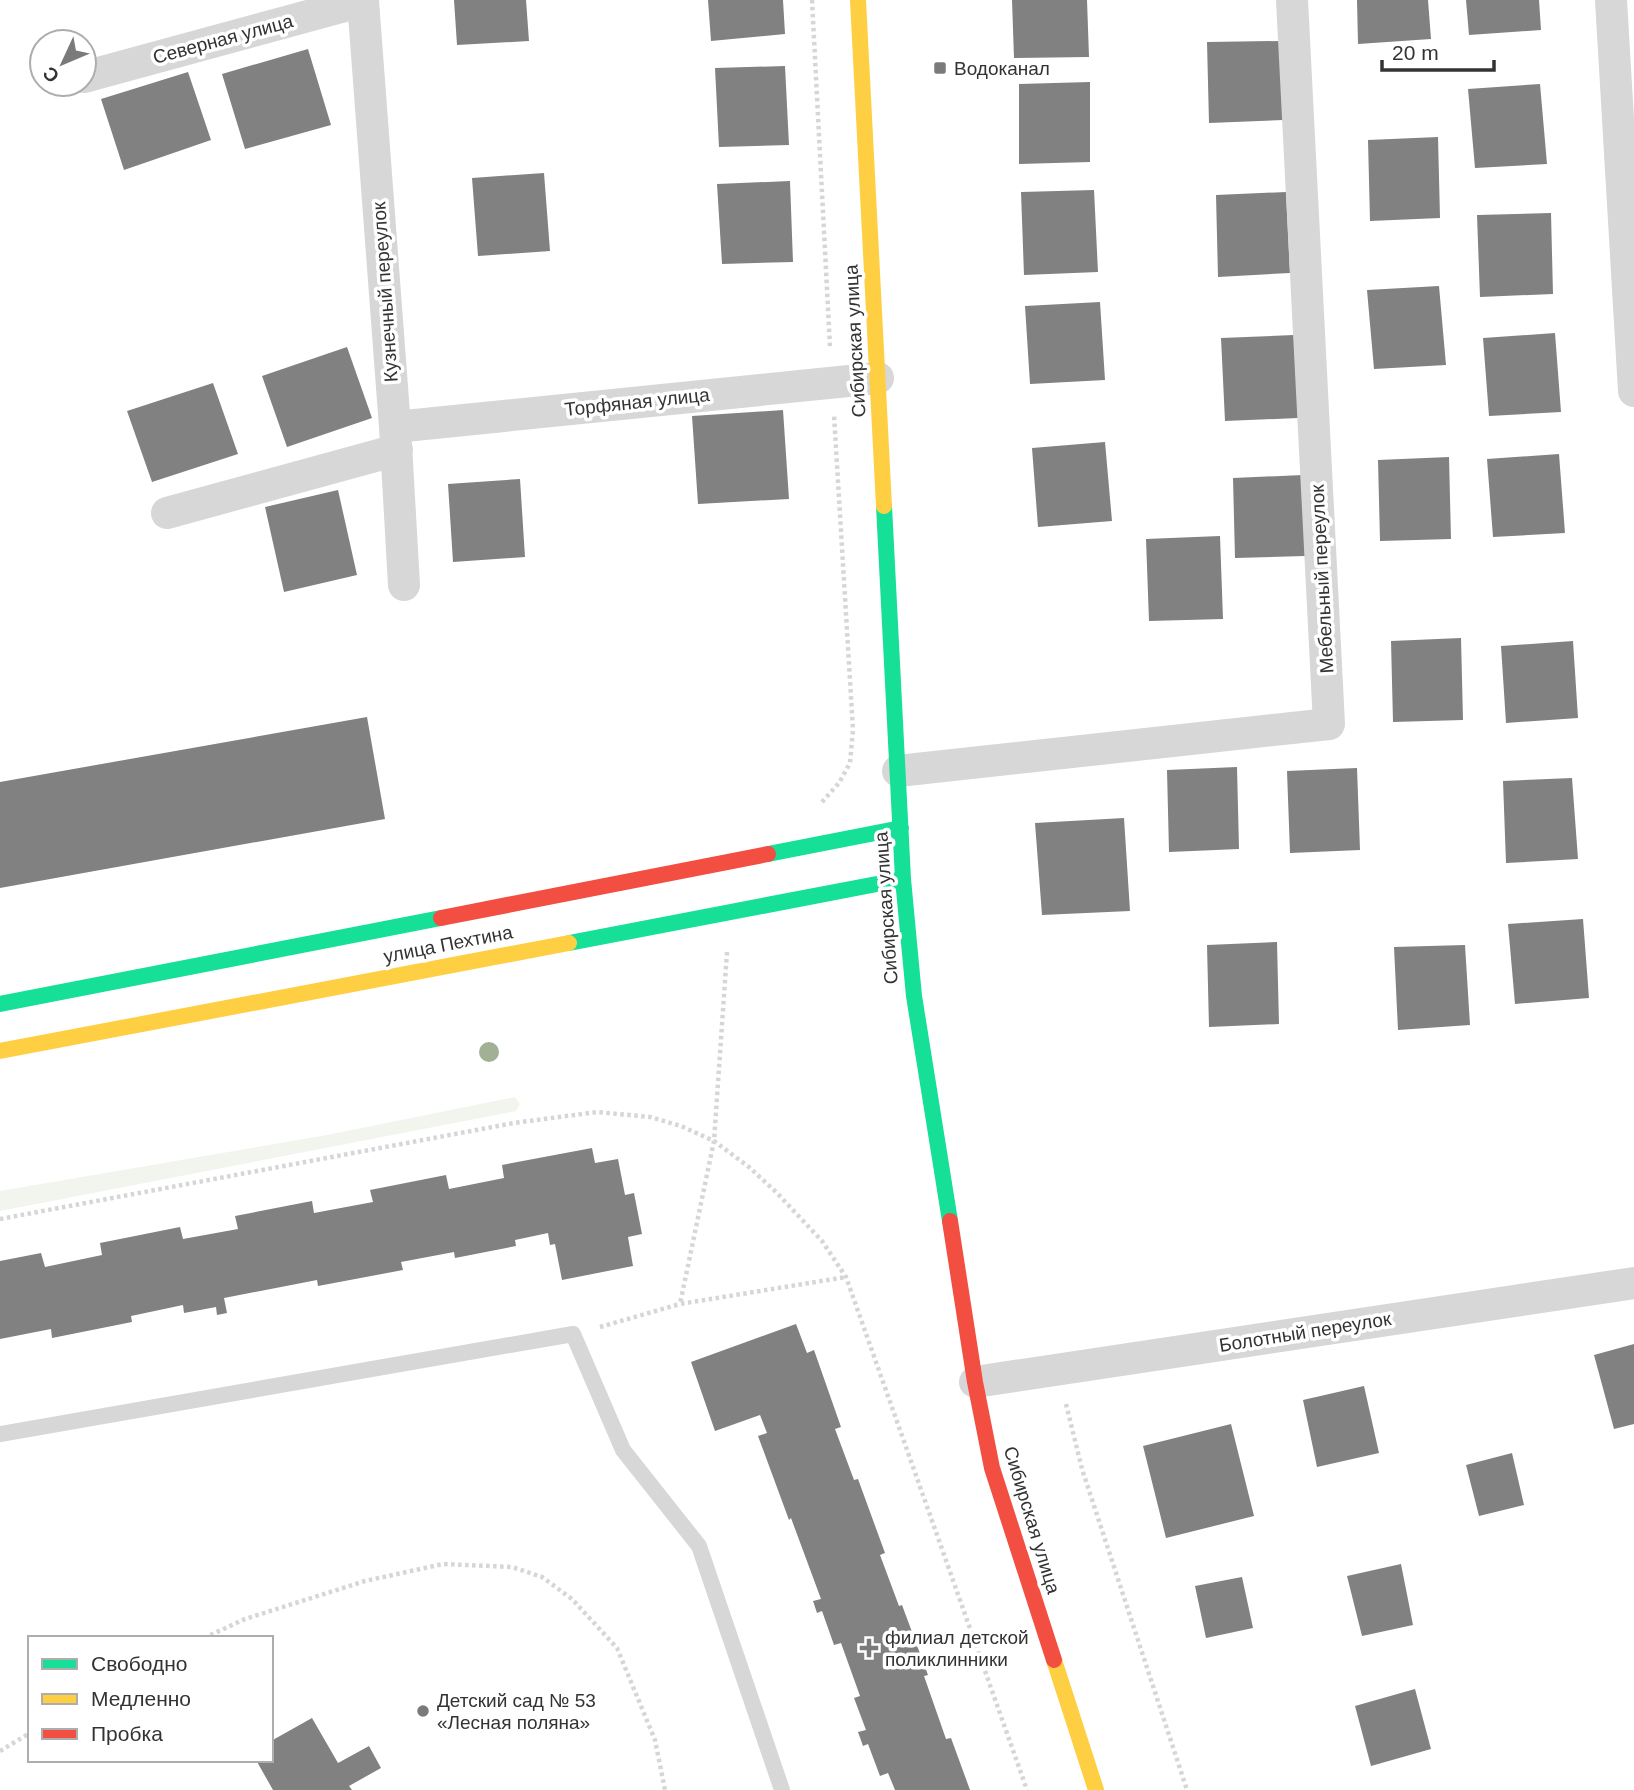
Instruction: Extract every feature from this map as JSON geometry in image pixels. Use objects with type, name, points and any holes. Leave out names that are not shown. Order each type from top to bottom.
[{"type":"street","name":"Сибирская улица","points":[[858,0],[903,879],[914,996],[975,1382],[992,1468],[1096,1790]]},
{"type":"street","name":"Мебельный переулок","points":[[898,771],[1329,724],[1292,0]]},
{"type":"street","points":[[1611,0],[1634,391]]},
{"type":"street","name":"Северная улица","points":[[98,73],[363,1]]},
{"type":"street","name":"Кузнечный переулок","points":[[363,1],[396,438],[404,584]]},
{"type":"street","name":"Торфяная улица","points":[[167,513],[396,438],[878,378]]},
{"type":"street","name":"улица Пехтина","points":[[0,1004],[901,828]]},
{"type":"street","name":"улица Пехтина","points":[[0,1051],[903,879]]},
{"type":"street","name":"Болотный переулок","points":[[975,1382],[1634,1283]]},
{"type":"lane","points":[[0,1434],[573,1334],[623,1450],[699,1546],[782,1790]]},
{"type":"path","points":[[812,0],[853,730],[850,763],[839,783],[824,801],[816,805]]},
{"type":"path","points":[[680,1304],[714,1141],[729,912]]},
{"type":"path","points":[[0,1219],[514,1123],[597,1112],[650,1117],[681,1126],[714,1141],[749,1167],[776,1192],[822,1241],[846,1277],[1027,1790]]},
{"type":"path","points":[[573,1334],[680,1304],[846,1277]]},
{"type":"path","points":[[1057,1369],[1082,1469],[1187,1790]]},
{"type":"path","points":[[208,1636],[245,1619],[365,1581],[443,1564],[512,1567],[542,1577],[572,1599],[617,1648],[655,1740],[665,1790]]},
{"type":"path","points":[[0,1751],[28,1734]]},
{"type":"shaded area","points":[[515,1097],[520,1104],[516,1111],[0,1211],[0,1191],[327,1135]]},
{"type":"building","points":[[454,0],[526,0],[529,41],[457,45]]},
{"type":"building","points":[[708,0],[783,0],[785,34],[711,41]]},
{"type":"building","points":[[1012,0],[1087,0],[1089,57],[1014,58]]},
{"type":"building","points":[[1357,0],[1428,0],[1431,39],[1358,44]]},
{"type":"building","points":[[1466,0],[1539,0],[1541,30],[1469,35]]},
{"type":"building","points":[[1279,41],[1283,120],[1209,123],[1207,42]]},
{"type":"building","points":[[308,49],[331,125],[245,149],[222,74]]},
{"type":"building","points":[[785,66],[789,145],[719,147],[715,68]]},
{"type":"building","points":[[188,72],[211,140],[124,170],[101,99]]},
{"type":"building","points":[[1090,82],[1090,162],[1019,164],[1019,84]]},
{"type":"building","points":[[1540,84],[1547,164],[1475,168],[1468,89]]},
{"type":"building","points":[[1438,137],[1440,218],[1370,221],[1368,140]]},
{"type":"building","points":[[544,173],[550,251],[478,256],[472,178]]},
{"type":"building","points":[[790,181],[793,262],[722,264],[717,184]]},
{"type":"building","points":[[1094,190],[1098,272],[1024,275],[1021,192]]},
{"type":"building","points":[[1286,192],[1290,273],[1218,277],[1216,195]]},
{"type":"building","points":[[1551,213],[1553,294],[1480,297],[1477,215]]},
{"type":"building","points":[[1439,286],[1446,365],[1374,369],[1367,290]]},
{"type":"building","points":[[1100,302],[1105,380],[1030,384],[1025,306]]},
{"type":"building","points":[[1555,333],[1561,412],[1489,416],[1483,338]]},
{"type":"building","points":[[1294,335],[1298,418],[1225,421],[1221,338]]},
{"type":"building","points":[[347,347],[372,418],[287,447],[262,376]]},
{"type":"building","points":[[213,383],[238,454],[152,482],[127,411]]},
{"type":"building","points":[[783,410],[789,499],[698,504],[692,416]]},
{"type":"building","points":[[1105,442],[1112,521],[1038,527],[1032,448]]},
{"type":"building","points":[[1559,454],[1565,533],[1493,537],[1487,459]]},
{"type":"building","points":[[1449,457],[1451,539],[1380,541],[1378,460]]},
{"type":"building","points":[[1303,475],[1305,556],[1235,558],[1233,478]]},
{"type":"building","points":[[520,479],[525,557],[453,562],[448,484]]},
{"type":"building","points":[[338,490],[357,575],[284,592],[265,507]]},
{"type":"building","points":[[1220,536],[1223,619],[1149,621],[1146,539]]},
{"type":"building","points":[[1461,638],[1463,720],[1393,722],[1391,641]]},
{"type":"building","points":[[1573,641],[1578,718],[1506,723],[1501,646]]},
{"type":"building","points":[[367,717],[385,819],[0,888],[0,782]]},
{"type":"building","points":[[1237,767],[1239,849],[1169,852],[1167,770]]},
{"type":"building","points":[[1357,768],[1360,850],[1290,853],[1287,771]]},
{"type":"building","points":[[1572,778],[1578,859],[1506,863],[1503,781]]},
{"type":"building","points":[[1124,818],[1130,911],[1042,915],[1035,823]]},
{"type":"building","points":[[1583,919],[1589,998],[1515,1004],[1508,924]]},
{"type":"building","points":[[1277,942],[1279,1024],[1209,1027],[1207,945]]},
{"type":"building","points":[[1465,945],[1470,1025],[1398,1030],[1394,947]]},
{"type":"building","points":[[592,1148],[595,1163],[618,1159],[625,1195],[634,1193],[642,1234],[628,1237],[633,1266],[562,1280],[555,1244],[550,1245],[548,1233],[515,1240],[516,1246],[455,1258],[454,1252],[401,1262],[403,1270],[318,1286],[317,1280],[224,1298],[227,1313],[217,1315],[216,1307],[184,1313],[183,1305],[131,1316],[132,1322],[52,1338],[51,1329],[0,1339],[0,1261],[41,1253],[45,1267],[102,1255],[100,1243],[180,1227],[183,1239],[238,1229],[235,1216],[312,1201],[314,1213],[373,1202],[370,1190],[446,1175],[449,1189],[504,1178],[502,1165]]},
{"type":"building","points":[[796,1324],[807,1353],[814,1350],[841,1427],[835,1429],[854,1480],[858,1479],[885,1553],[880,1555],[928,1675],[924,1676],[946,1739],[951,1738],[970,1790],[895,1790],[888,1773],[880,1776],[868,1744],[863,1746],[858,1732],[866,1730],[854,1698],[860,1696],[841,1643],[834,1645],[822,1611],[817,1613],[813,1601],[821,1599],[758,1436],[767,1433],[760,1415],[715,1431],[691,1362]]},
{"type":"building","points":[[1634,1344],[1634,1424],[1614,1429],[1594,1355]]},
{"type":"building","points":[[1364,1386],[1379,1453],[1317,1467],[1303,1400]]},
{"type":"building","points":[[1231,1424],[1254,1516],[1166,1538],[1143,1446]]},
{"type":"building","points":[[1512,1453],[1524,1505],[1479,1516],[1466,1465]]},
{"type":"building","points":[[1401,1564],[1413,1625],[1362,1636],[1347,1576]]},
{"type":"building","points":[[1242,1577],[1253,1628],[1206,1638],[1195,1586]]},
{"type":"building","points":[[1415,1689],[1431,1749],[1371,1766],[1355,1706]]},
{"type":"building","points":[[312,1718],[338,1763],[369,1746],[381,1768],[349,1786],[352,1790],[273,1790],[257,1762],[273,1762],[273,1740]]},
{"type":"traffic: fast","points":[[884,506],[903,879],[914,996],[950,1221]]},
{"type":"traffic: fast","points":[[768,854],[901,828]]},
{"type":"traffic: fast","points":[[569,943],[903,879]]},
{"type":"traffic: fast","points":[[0,1004],[441,918]]},
{"type":"traffic: slow","points":[[858,0],[884,506]]},
{"type":"traffic: slow","points":[[0,1051],[569,943]]},
{"type":"traffic: slow","points":[[1054,1660],[1096,1790]]},
{"type":"traffic: jam","points":[[441,918],[768,854]]},
{"type":"traffic: jam","points":[[950,1221],[975,1382],[992,1468],[1054,1660]]},
{"type":"place","name":"Водоканал","points":[[940,68]]},
{"type":"place","name":"филиал детской поликлинники","points":[[869,1648]]},
{"type":"place","name":"Детский сад № 53 «Лесная поляна»","points":[[423,1711]]}]
